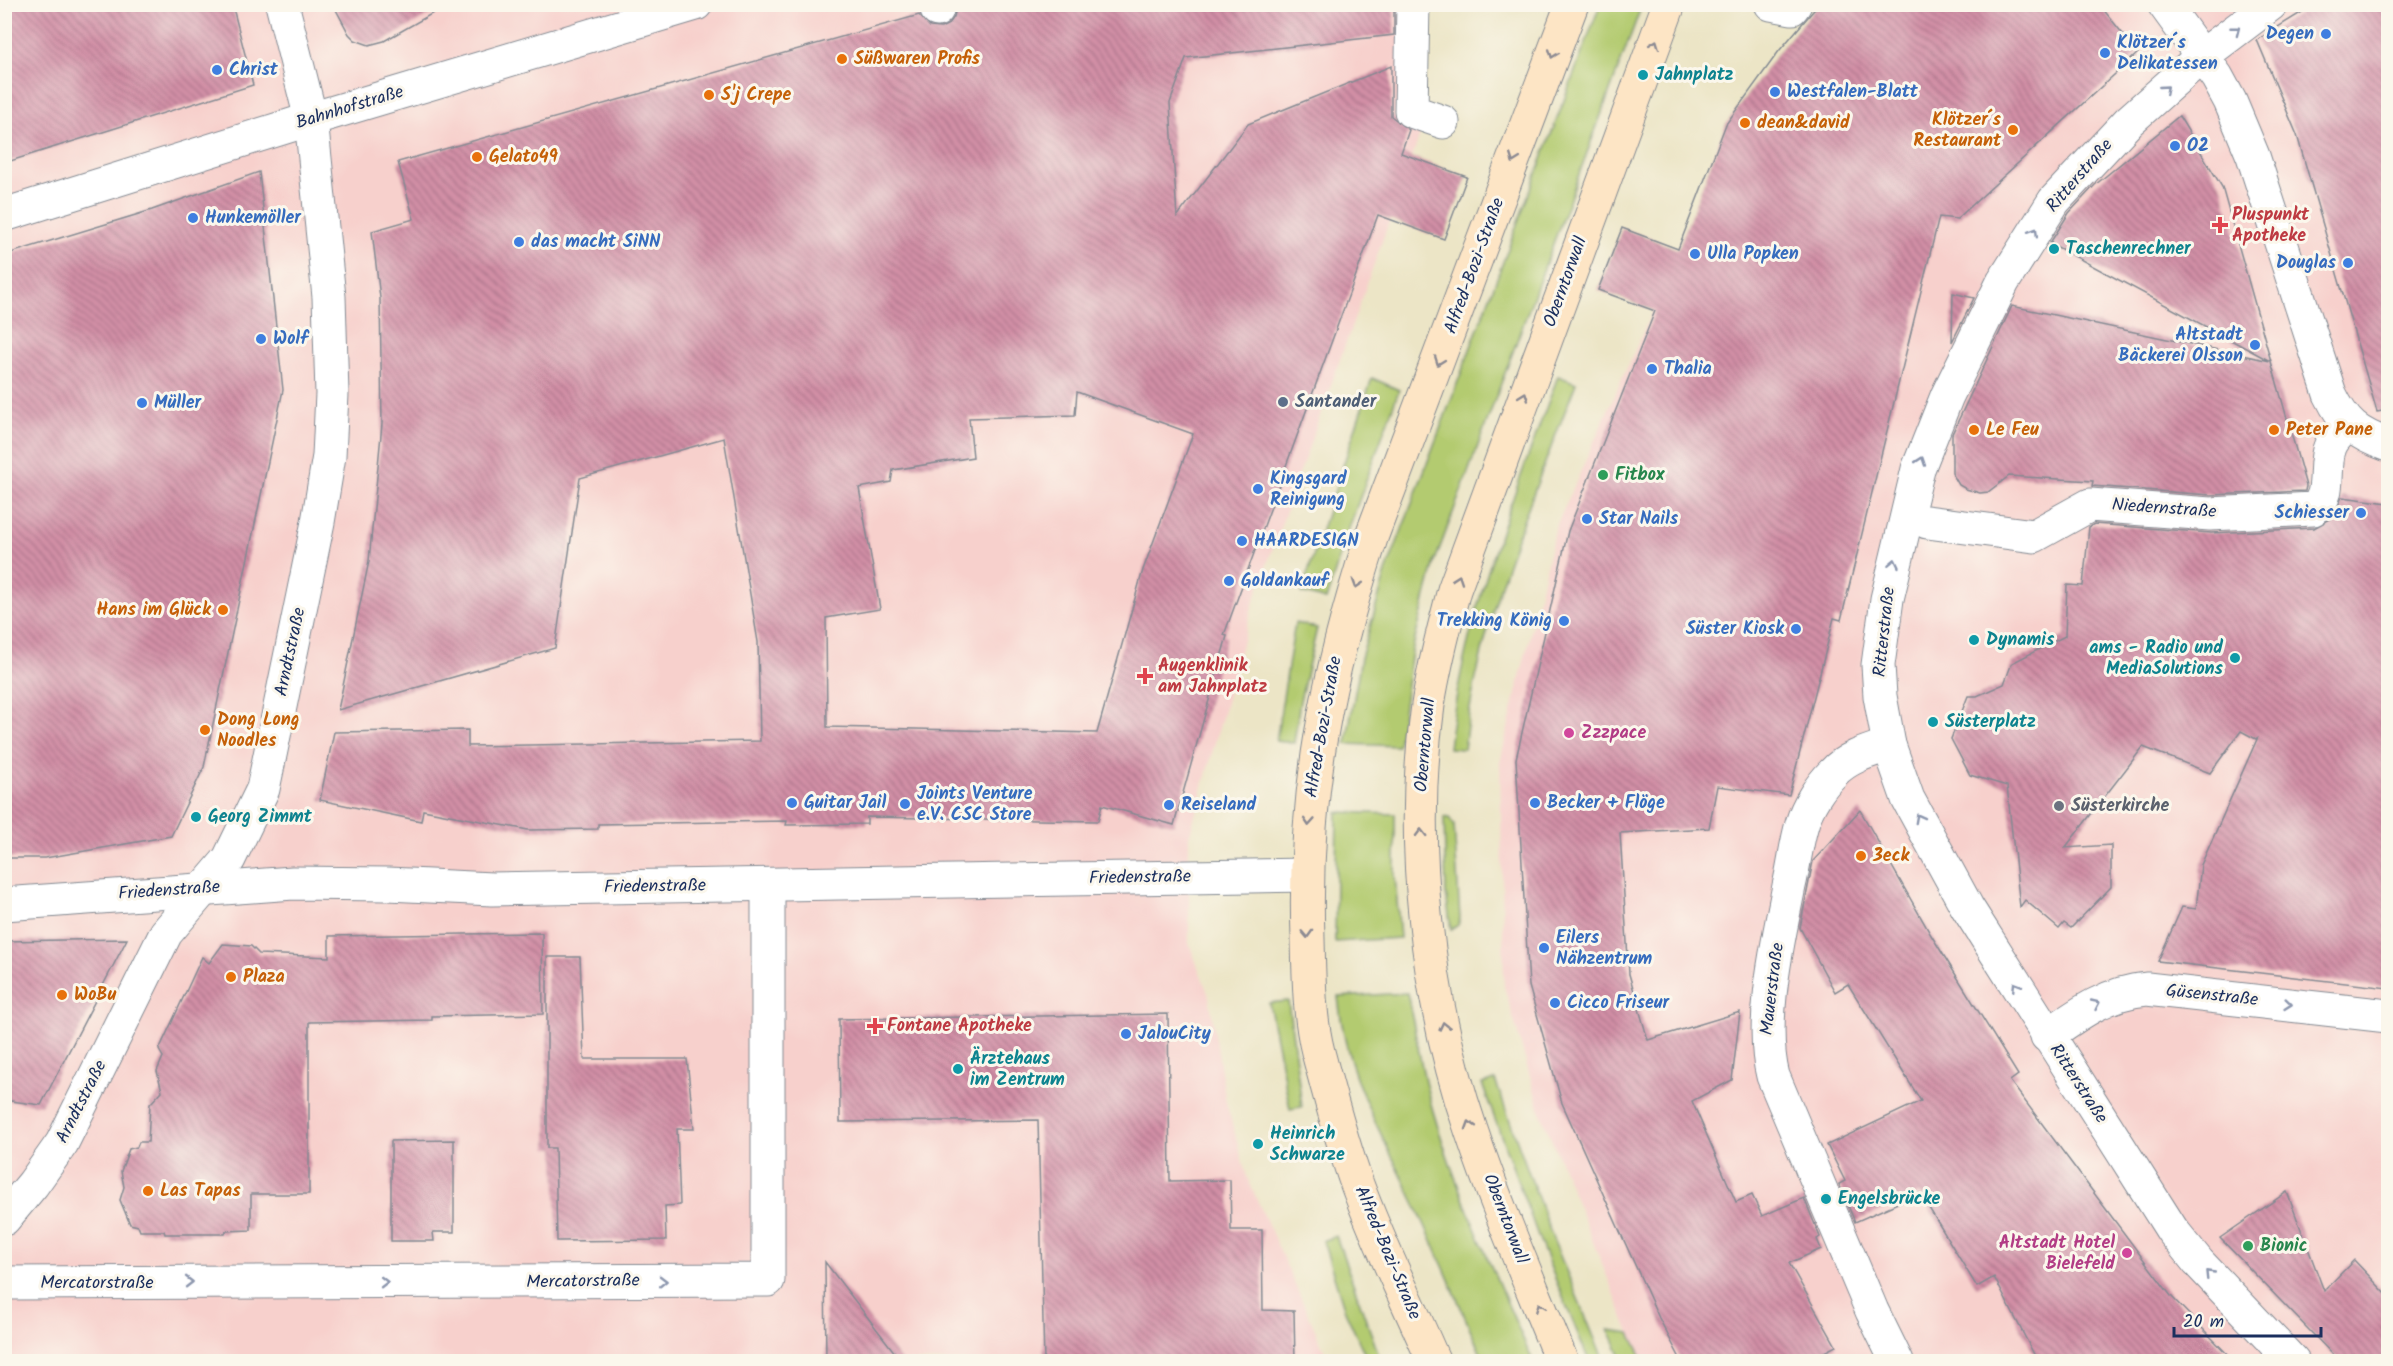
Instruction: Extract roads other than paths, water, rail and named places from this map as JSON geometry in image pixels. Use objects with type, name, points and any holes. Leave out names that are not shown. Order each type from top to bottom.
[{"type":"street","name":"Arndtstraße","points":[[4,1219],[33,1184],[62,1143],[166,933],[229,859],[263,789],[329,456],[332,394],[329,297],[311,119],[282,4]]},
{"type":"street","name":"Bahnhofstraße","points":[[4,215],[311,119],[696,4]]},
{"type":"street","points":[[1413,4],[1411,111],[1443,122]]},
{"type":"street","name":"Alfred-Bozi-Straße","points":[[1434,1362],[1358,1186],[1317,1050],[1309,971],[1306,875],[1313,775],[1329,686],[1345,620],[1372,535],[1572,4]]},
{"type":"street","name":"Oberntorwall","points":[[1562,1362],[1470,1129],[1457,1083],[1431,962],[1424,887],[1422,780],[1428,705],[1437,656],[1454,590],[1669,4]]},
{"type":"street","points":[[1771,4],[1792,8],[1795,4]]},
{"type":"street","points":[[2164,4],[2202,56],[2230,101],[2253,156],[2330,394],[2348,424],[2366,437],[2388,445]]},
{"type":"street","name":"Ritterstraße","points":[[2271,4],[2202,56],[2129,121],[2054,201],[2003,282],[1969,347],[1931,432],[1918,469],[1887,598],[1878,665],[1880,696],[1889,745],[1908,799],[1967,907],[2172,1230],[2198,1262],[2293,1362]]},
{"type":"street","name":"Niedernstraße","points":[[1928,522],[2034,536],[2091,505],[2210,514],[2313,509],[2321,504],[2324,495],[2331,444],[2348,424]]},
{"type":"street","name":"Mauerstraße","points":[[1889,745],[1857,756],[1834,771],[1815,797],[1803,822],[1781,926],[1767,1042],[1773,1076],[1872,1311],[1897,1362]]},
{"type":"street","name":"Friedenstraße","points":[[4,904],[206,888],[343,883],[492,889],[1306,875]]},
{"type":"street","name":"Mercatorstraße","points":[[4,1283],[768,1280],[768,885]]},
{"type":"street","name":"Güsenstraße","points":[[2047,1036],[2086,1009],[2127,991],[2147,989],[2388,1016]]},
{"type":"place","name":"Degen","points":[[2326,34]]},
{"type":"place","name":"Klötzer´s Delikatessen","points":[[2105,53]]},
{"type":"place","name":"Süßwaren Profis","points":[[842,59]]},
{"type":"place","name":"Christ","points":[[217,70]]},
{"type":"place","name":"Jahnplatz","points":[[1643,75]]},
{"type":"place","name":"Westfalen-Blatt","points":[[1775,92]]},
{"type":"place","name":"S'j Crepe","points":[[709,95]]},
{"type":"place","name":"dean&david","points":[[1745,123]]},
{"type":"place","name":"Klötzer´s Restaurant","points":[[2013,130]]},
{"type":"place","name":"O2","points":[[2175,146]]},
{"type":"place","name":"Gelato49","points":[[477,157]]},
{"type":"place","name":"Hunkemöller","points":[[193,218]]},
{"type":"place","name":"Pluspunkt Apotheke","points":[[2220,225]]},
{"type":"place","name":"das macht SiNN","points":[[519,242]]},
{"type":"place","name":"Taschenrechner","points":[[2054,249]]},
{"type":"place","name":"Ulla Popken","points":[[1695,254]]},
{"type":"place","name":"Douglas","points":[[2348,263]]},
{"type":"place","name":"Wolf","points":[[261,339]]},
{"type":"place","name":"Altstadt Bäckerei Olsson","points":[[2255,345]]},
{"type":"place","name":"Thalia","points":[[1652,369]]},
{"type":"place","name":"Santander","points":[[1283,402]]},
{"type":"place","name":"Müller","points":[[142,403]]},
{"type":"place","name":"Le Feu","points":[[1974,430]]},
{"type":"place","name":"Peter Pane","points":[[2274,430]]},
{"type":"place","name":"Fitbox","points":[[1603,475]]},
{"type":"place","name":"Kingsgard Reinigung","points":[[1258,489]]},
{"type":"place","name":"Schiesser","points":[[2361,513]]},
{"type":"place","name":"Star Nails","points":[[1587,519]]},
{"type":"place","name":"HAARDESIGN","points":[[1242,541]]},
{"type":"place","name":"Goldankauf","points":[[1229,581]]},
{"type":"place","name":"Hans im Glück","points":[[223,610]]},
{"type":"place","name":"Trekking König","points":[[1564,621]]},
{"type":"place","name":"Süster Kiosk","points":[[1796,629]]},
{"type":"place","name":"Dynamis","points":[[1974,640]]},
{"type":"place","name":"ams - Radio und MediaSolutions","points":[[2235,658]]},
{"type":"place","name":"Augenklinik am Jahnplatz","points":[[1145,676]]},
{"type":"place","name":"Süsterplatz","points":[[1933,722]]},
{"type":"place","name":"Dong Long Noodles","points":[[205,730]]},
{"type":"place","name":"Zzzpace","points":[[1569,733]]},
{"type":"place","name":"Guitar Jail","points":[[792,803]]},
{"type":"place","name":"Becker + Flöge","points":[[1535,803]]},
{"type":"place","name":"Joints Venture e.V. CSC Store","points":[[905,804]]},
{"type":"place","name":"Reiseland","points":[[1169,805]]},
{"type":"place","name":"Süsterkirche","points":[[2059,806]]},
{"type":"place","name":"Georg Zimmt","points":[[196,817]]},
{"type":"place","name":"3eck","points":[[1861,856]]},
{"type":"place","name":"Eilers Nähzentrum","points":[[1544,948]]},
{"type":"place","name":"Plaza","points":[[231,977]]},
{"type":"place","name":"WoBu","points":[[62,995]]},
{"type":"place","name":"Cicco Friseur","points":[[1555,1003]]},
{"type":"place","name":"Fontane Apotheke","points":[[875,1026]]},
{"type":"place","name":"JalouCity","points":[[1126,1034]]},
{"type":"place","name":"Ärztehaus im Zentrum","points":[[958,1069]]},
{"type":"place","name":"Heinrich Schwarze","points":[[1258,1144]]},
{"type":"place","name":"Las Tapas","points":[[148,1191]]},
{"type":"place","name":"Engelsbrücke","points":[[1826,1199]]},
{"type":"place","name":"Bionic","points":[[2248,1246]]},
{"type":"place","name":"Altstadt Hotel Bielefeld","points":[[2127,1253]]}]
